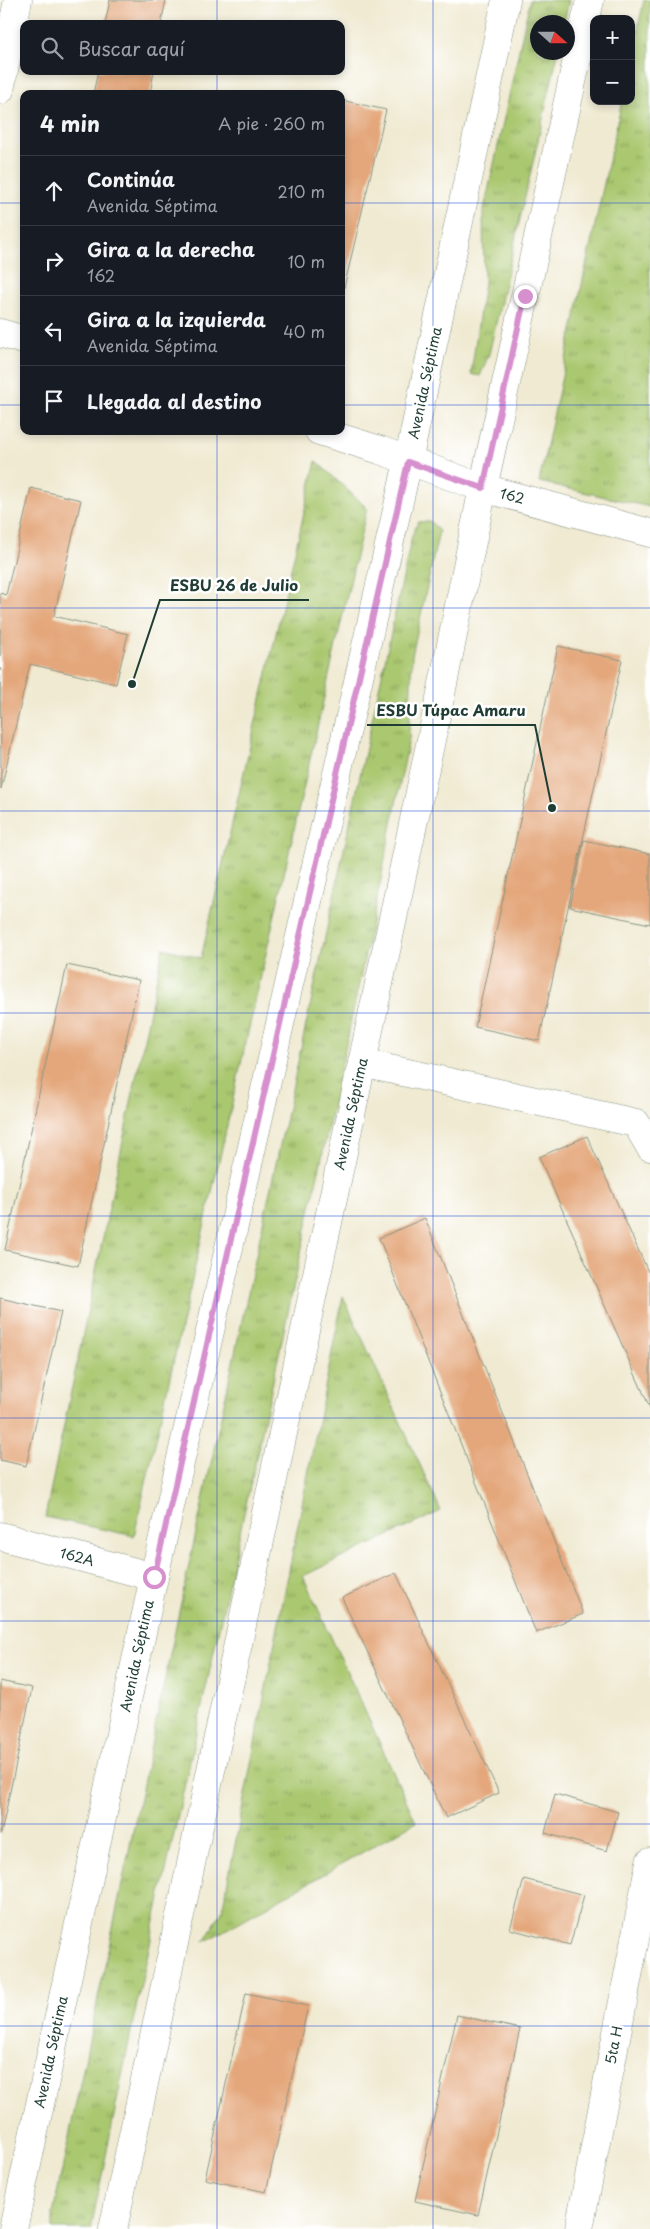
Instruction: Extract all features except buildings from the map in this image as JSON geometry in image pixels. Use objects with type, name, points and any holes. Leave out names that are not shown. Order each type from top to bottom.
[{"type":"main road","points":[[0,90],[18,0]]},
{"type":"main road","name":"Avenida Séptima","points":[[13,2229],[154,1577],[408,462],[506,0]]},
{"type":"main road","name":"Avenida Séptima","points":[[112,2229],[483,488],[590,0]]},
{"type":"main road","points":[[0,333],[20,339]]},
{"type":"main road","name":"162","points":[[332,435],[380,450],[408,462],[483,488],[650,533]]},
{"type":"main road","points":[[362,1063],[636,1123],[650,1148]]},
{"type":"main road","name":"162A","points":[[0,1536],[154,1577]]},
{"type":"main road","name":"5ta H","points":[[579,2229],[650,1862]]},
{"type":"green space","points":[[530,0],[569,0],[566,15],[530,15],[530,60],[556,60],[489,354],[480,376],[471,374],[484,282],[483,214]]},
{"type":"green space","points":[[644,0],[650,0],[650,507],[539,482],[621,105],[635,105],[635,42]]},
{"type":"green space","points":[[316,461],[367,508],[134,1536],[45,1517],[163,948],[201,958]]},
{"type":"green space","points":[[430,521],[439,531],[412,656],[409,739],[325,1143],[134,2017],[91,2229],[53,2229],[53,2213],[187,1574],[412,536],[418,522]]},
{"type":"green space","points":[[343,1296],[441,1511],[303,1576],[416,1822],[204,1942],[222,1911]]},
{"type":"place","name":"ESBU 26 de Julio","points":[[132,684]]},
{"type":"place","name":"ESBU Túpac Amaru","points":[[552,808]]},
{"type":"route","points":[[154,1577],[408,462],[483,488],[525,296]]}]
